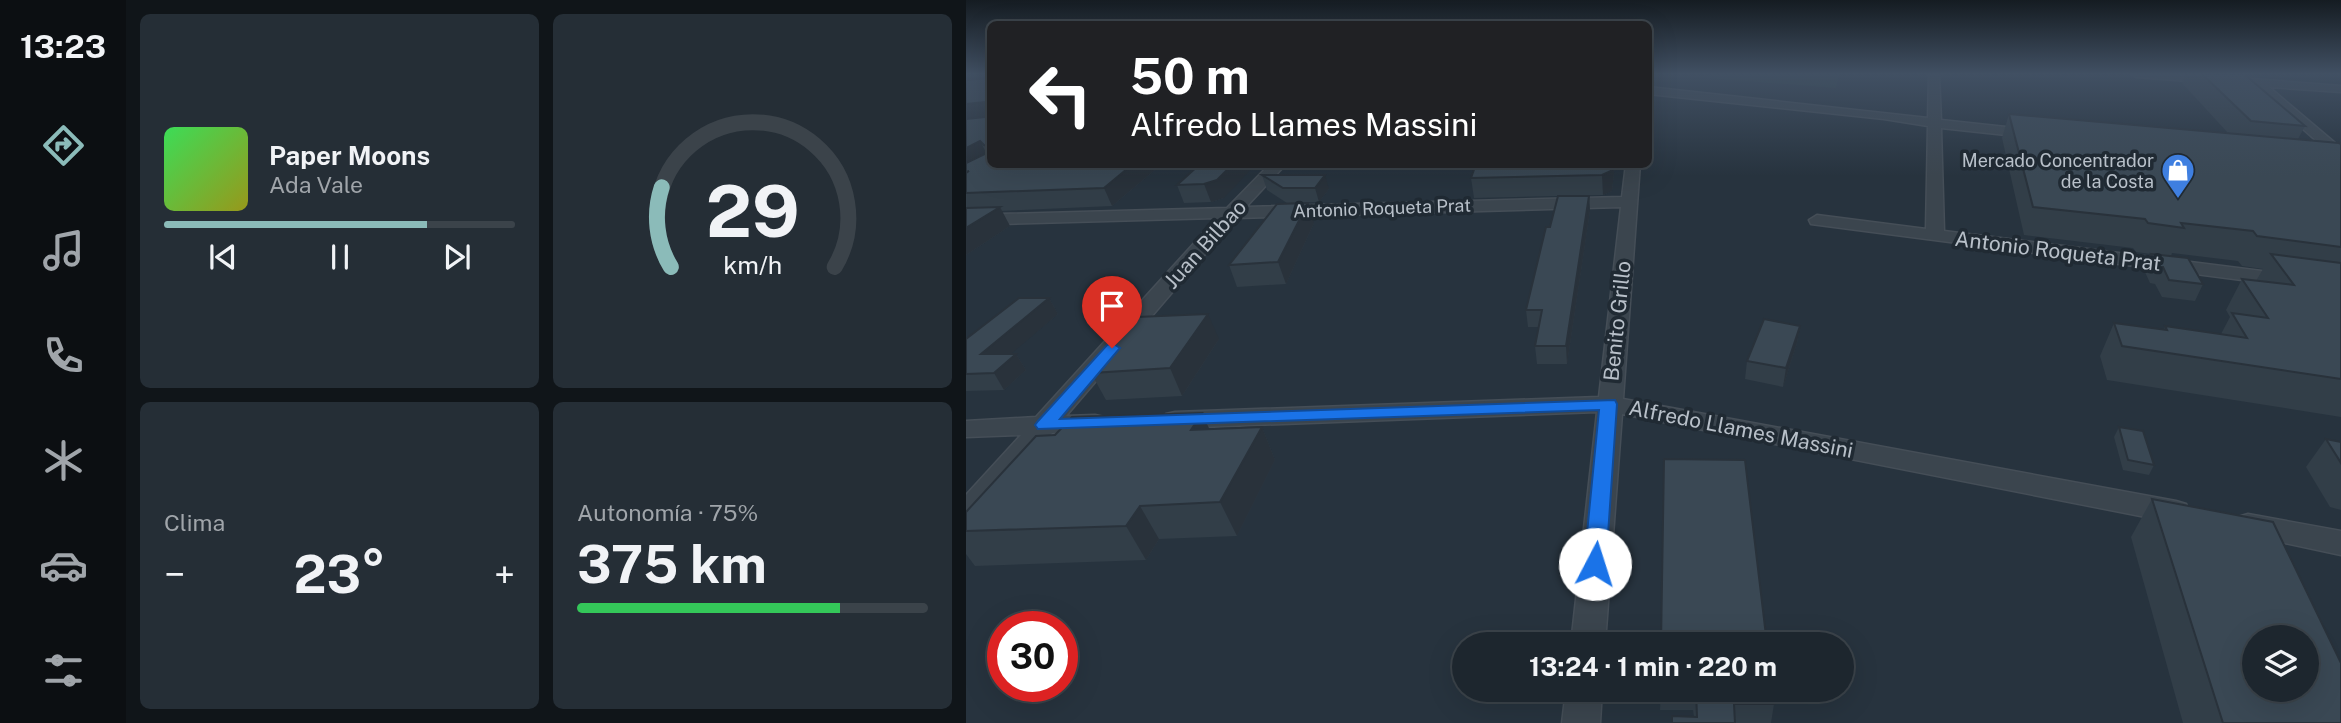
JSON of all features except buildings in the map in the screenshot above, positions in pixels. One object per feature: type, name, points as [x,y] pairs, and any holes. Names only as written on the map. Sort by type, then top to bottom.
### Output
[{"type":"street","points":[[1807,108],[2054,136]]},
{"type":"street","points":[[1933,108],[1935,235]]},
{"type":"street","points":[[2282,108],[2336,159]]},
{"type":"street","name":"Juan Bilbao","points":[[966,514],[1231,212],[1275,168]]},
{"type":"street","name":"Benito Grillo","points":[[1589,632],[1633,168]]},
{"type":"street","name":"Antonio Roqueta Prat","points":[[966,220],[1630,202]]},
{"type":"street","name":"Antonio Roqueta Prat","points":[[1817,220],[2341,288]]},
{"type":"street","name":"Alfredo Llames Massini","points":[[1155,421],[1609,404],[2341,543]]},
{"type":"street","points":[[966,429],[1114,423]]},
{"type":"street","points":[[1581,723],[1583,702]]},
{"type":"place","name":"Mercado Concentrador de la Costa","points":[[2178,200]]},
{"type":"route","points":[[1112,348],[1044,425],[1609,404],[1595,564]]}]
